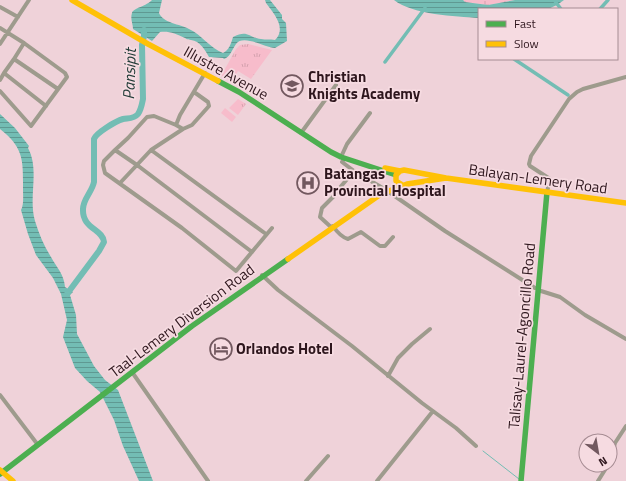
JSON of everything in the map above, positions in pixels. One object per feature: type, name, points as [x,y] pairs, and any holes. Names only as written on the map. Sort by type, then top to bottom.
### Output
[{"type":"main road","name":"Illustre Avenue","points":[[72,0],[137,38],[205,73],[245,96],[331,152],[401,178]]},
{"type":"main road","name":"Balayan-Lemery Road","points":[[401,178],[446,178]]},
{"type":"main road","name":"Balayan-Lemery Road","points":[[401,178],[446,178],[626,203]]},
{"type":"main road","name":"Taal-Lemery Diversion Road","points":[[1,472],[192,326],[262,275],[385,191],[401,178]]},
{"type":"main road","name":"Talisay-Laurel-Agoncillo Road","points":[[521,479],[547,192]]},
{"type":"main road","points":[[1,472],[13,481]]},
{"type":"street","points":[[0,44],[30,0]]},
{"type":"street","points":[[0,7],[18,17]]},
{"type":"street","points":[[0,28],[24,43],[67,77],[31,126],[0,91]]},
{"type":"street","points":[[0,80],[24,43]]},
{"type":"street","points":[[14,59],[58,90]]},
{"type":"street","points":[[4,73],[46,106]]},
{"type":"street","points":[[176,125],[180,115],[205,73]]},
{"type":"street","points":[[547,192],[550,179],[529,164],[531,156],[569,99],[583,88],[626,77]]},
{"type":"street","points":[[301,133],[336,85]]},
{"type":"street","points":[[120,183],[151,150],[183,129],[192,125],[209,106],[208,102],[194,92]]},
{"type":"street","points":[[370,113],[347,144],[342,162],[445,231],[535,288]]},
{"type":"street","points":[[183,129],[154,116],[150,116],[104,161],[103,165],[106,173],[182,228],[236,271],[272,228]]},
{"type":"street","points":[[115,150],[137,164],[252,252]]},
{"type":"street","points":[[151,150],[266,234]]},
{"type":"street","points":[[354,171],[334,196],[322,208],[320,217],[346,239],[362,232],[380,246],[386,246],[393,237]]},
{"type":"street","points":[[262,275],[278,290],[352,346],[388,376],[456,428],[476,446]]},
{"type":"street","points":[[541,291],[560,297],[585,315],[626,339]]},
{"type":"street","points":[[388,376],[398,358],[430,329]]},
{"type":"street","points":[[132,372],[208,481]]},
{"type":"street","points":[[0,395],[38,445]]},
{"type":"street","points":[[377,481],[433,411]]},
{"type":"street","points":[[618,438],[626,426]]},
{"type":"street","points":[[306,481],[328,456]]},
{"type":"green space","points":[[463,0],[515,0],[488,5],[465,2]]},
{"type":"green space","points":[[248,44],[272,50],[251,79],[238,71],[232,81],[221,76],[236,49],[240,45]]},
{"type":"green space","points":[[238,99],[246,104],[238,115],[229,108]]},
{"type":"green space","points":[[225,108],[236,117],[232,122],[221,113]]},
{"type":"shaded area","points":[[152,0],[162,0],[159,13],[164,19],[194,32],[218,51],[223,53],[231,44],[233,37],[242,34],[257,38],[275,40],[280,31],[280,26],[276,16],[265,0],[270,0],[282,15],[282,19],[286,23],[287,41],[275,48],[244,40],[239,41],[229,55],[224,59],[209,57],[202,46],[197,42],[173,33],[160,32],[152,41],[133,29],[131,17],[133,11]]},
{"type":"shaded area","points":[[394,0],[463,0],[465,2],[488,5],[515,0],[564,0],[550,8],[478,8],[478,18],[423,12],[402,5]]},
{"type":"shaded area","points":[[0,114],[15,128],[29,146],[28,148],[34,174],[33,212],[38,231],[46,249],[62,275],[65,287],[73,292],[70,295],[76,315],[77,334],[94,366],[105,380],[118,390],[153,481],[139,481],[123,446],[114,420],[100,392],[75,368],[63,337],[67,320],[61,294],[53,278],[36,255],[21,210],[23,203],[23,179],[20,155],[14,142],[0,129]]},
{"type":"waterway","points":[[554,0],[560,8]]},
{"type":"waterway","points":[[601,8],[608,0]]},
{"type":"waterway","points":[[385,62],[425,8]]},
{"type":"waterway","name":"Pansipit","points":[[67,294],[104,242],[100,234],[86,221],[83,209],[84,202],[94,182],[94,139],[98,134],[111,125],[120,120],[135,117],[140,111],[143,99],[142,45],[144,30]]},
{"type":"waterway","points":[[516,60],[568,95]]},
{"type":"waterway","points":[[483,451],[519,479]]},
{"type":"traffic: fast","points":[[218,81],[239,92],[331,152],[341,157],[396,175]]},
{"type":"traffic: fast","points":[[521,481],[547,192]]},
{"type":"traffic: fast","points":[[0,474],[192,326],[288,259]]},
{"type":"traffic: slow","points":[[72,0],[148,44],[218,81]]},
{"type":"traffic: slow","points":[[385,168],[400,171]]},
{"type":"traffic: slow","points":[[401,184],[396,181],[396,175],[400,171],[404,170],[446,178],[626,203]]},
{"type":"traffic: slow","points":[[288,259],[381,194],[407,184],[446,178]]},
{"type":"traffic: slow","points":[[0,470],[13,481]]},
{"type":"place","name":"Christian Knights Academy","points":[[292,86]]},
{"type":"place","name":"Batangas Provincial Hospital","points":[[308,183]]},
{"type":"place","name":"Orlandos Hotel","points":[[221,349]]}]
